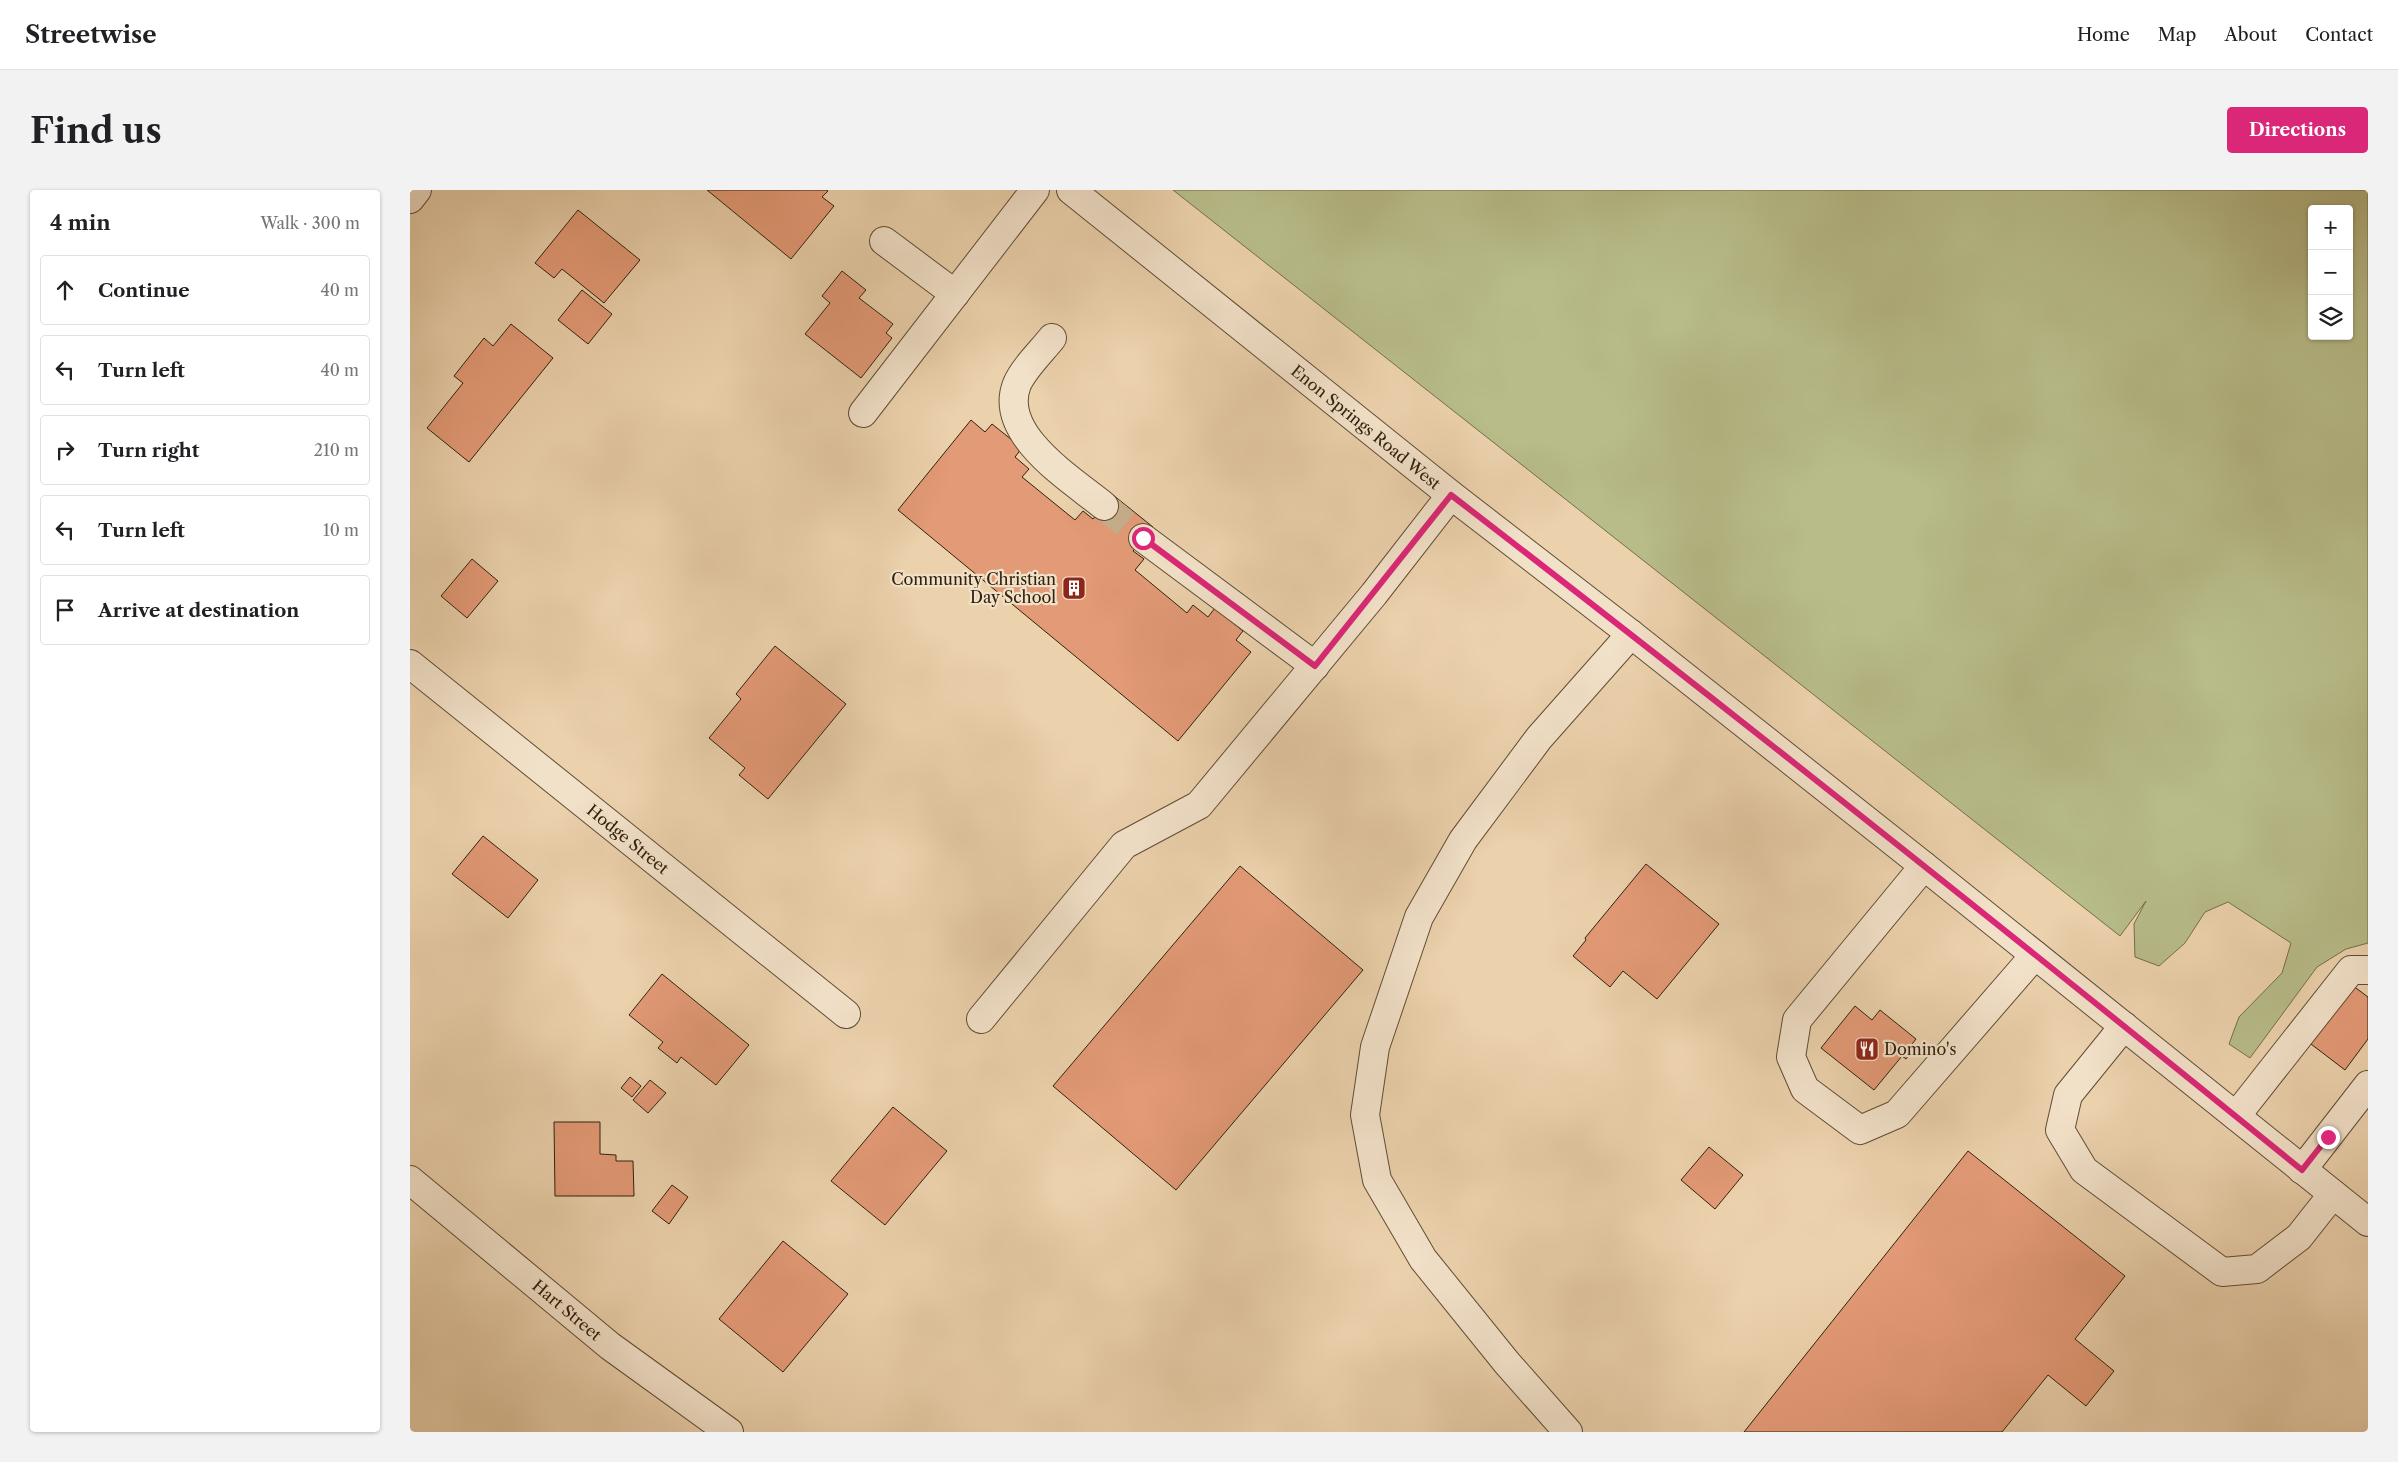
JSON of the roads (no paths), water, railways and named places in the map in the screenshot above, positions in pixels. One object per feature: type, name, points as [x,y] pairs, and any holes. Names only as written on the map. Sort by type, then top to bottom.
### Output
[{"type":"street","points":[[410,199],[417,190]]},
{"type":"street","points":[[863,413],[1035,190]]},
{"type":"street","name":"Enon Springs Road West","points":[[1079,192],[1451,495],[1631,634],[1924,866],[2368,1222]]},
{"type":"street","points":[[884,241],[955,294]]},
{"type":"street","points":[[1052,338],[1018,382],[1012,398],[1020,427],[1034,448],[1104,506]]},
{"type":"street","points":[[982,1019],[1124,845],[1199,805],[1315,666],[1451,495]]},
{"type":"street","points":[[1143,538],[1315,666]]},
{"type":"street","points":[[1568,1432],[1507,1363],[1423,1258],[1377,1180],[1365,1115],[1375,1047],[1419,918],[1463,840],[1539,738],[1631,634]]},
{"type":"street","name":"Hodge Street","points":[[410,664],[846,1014]]},
{"type":"street","points":[[1924,866],[1797,1020],[1791,1057],[1805,1089],[1860,1130],[1898,1114],[2035,955]]},
{"type":"street","points":[[2236,1116],[2351,970],[2368,970]]},
{"type":"street","points":[[2124,1026],[2068,1095],[2060,1130],[2084,1170],[2222,1272],[2256,1269],[2298,1237],[2333,1194]]},
{"type":"street","points":[[2302,1170],[2368,1085]]},
{"type":"street","name":"Hart Street","points":[[410,1180],[610,1346],[730,1432]]},
{"type":"tunnel","points":[[1104,506],[1143,538]]},
{"type":"place","name":"Community Christian Day School","points":[[1074,588]]},
{"type":"place","name":"Domino's","points":[[1867,1049]]}]
